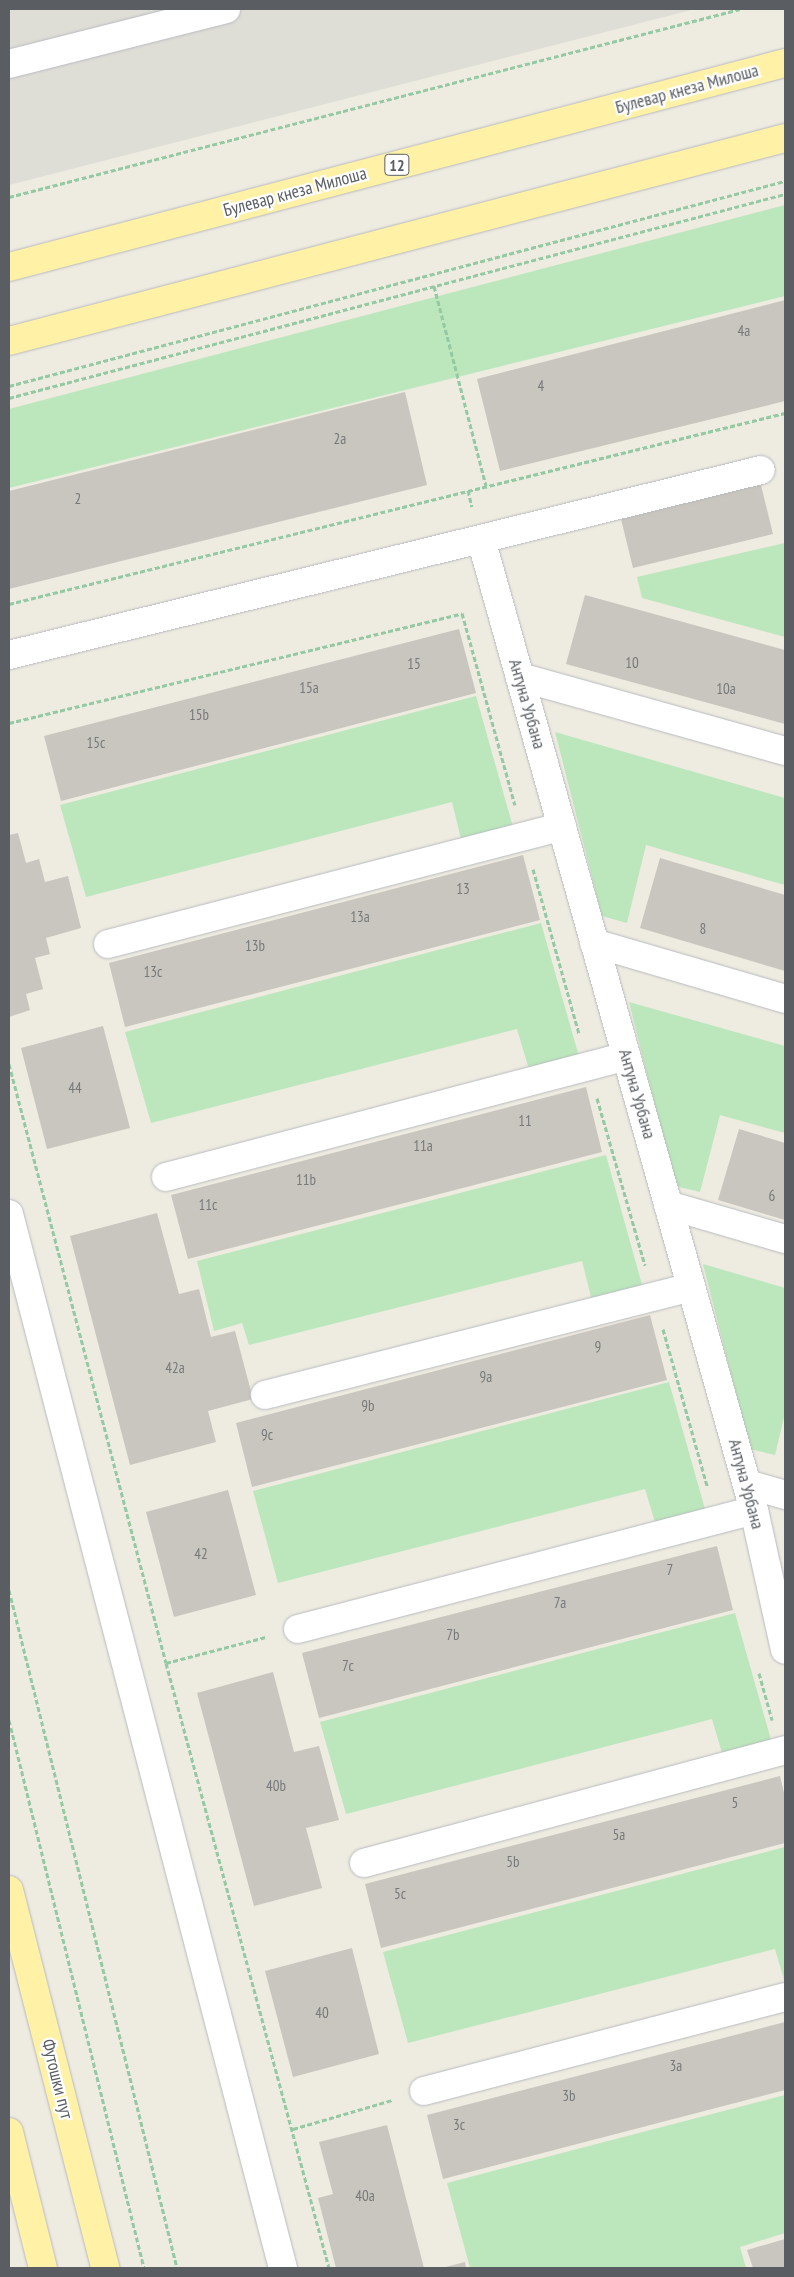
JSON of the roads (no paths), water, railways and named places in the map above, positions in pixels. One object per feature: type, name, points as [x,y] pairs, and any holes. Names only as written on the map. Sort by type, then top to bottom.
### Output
[{"type":"main road","name":"Булевар кнеза Милоша","points":[[9,267],[785,63]]},
{"type":"main road","points":[[9,341],[785,138]]},
{"type":"main road","name":"Футошки пут","points":[[9,1890],[105,2268]]},
{"type":"main road","points":[[9,2132],[44,2268]]},
{"type":"street","points":[[9,64],[226,9]]},
{"type":"street","points":[[9,655],[761,470]]},
{"type":"street","name":"Антуна Урбана","points":[[481,539],[747,1484],[785,1650]]},
{"type":"street","points":[[520,677],[785,750]]},
{"type":"street","points":[[108,944],[562,827]]},
{"type":"street","points":[[594,943],[785,999]]},
{"type":"street","points":[[166,1177],[626,1056]]},
{"type":"street","points":[[668,1205],[785,1240]]},
{"type":"street","points":[[9,1214],[283,2268]]},
{"type":"street","points":[[265,1395],[691,1287]]},
{"type":"street","points":[[747,1484],[785,1495]]},
{"type":"street","points":[[298,1629],[754,1510]]},
{"type":"street","points":[[364,1863],[783,1750]]},
{"type":"street","points":[[424,2091],[785,1997]]}]
